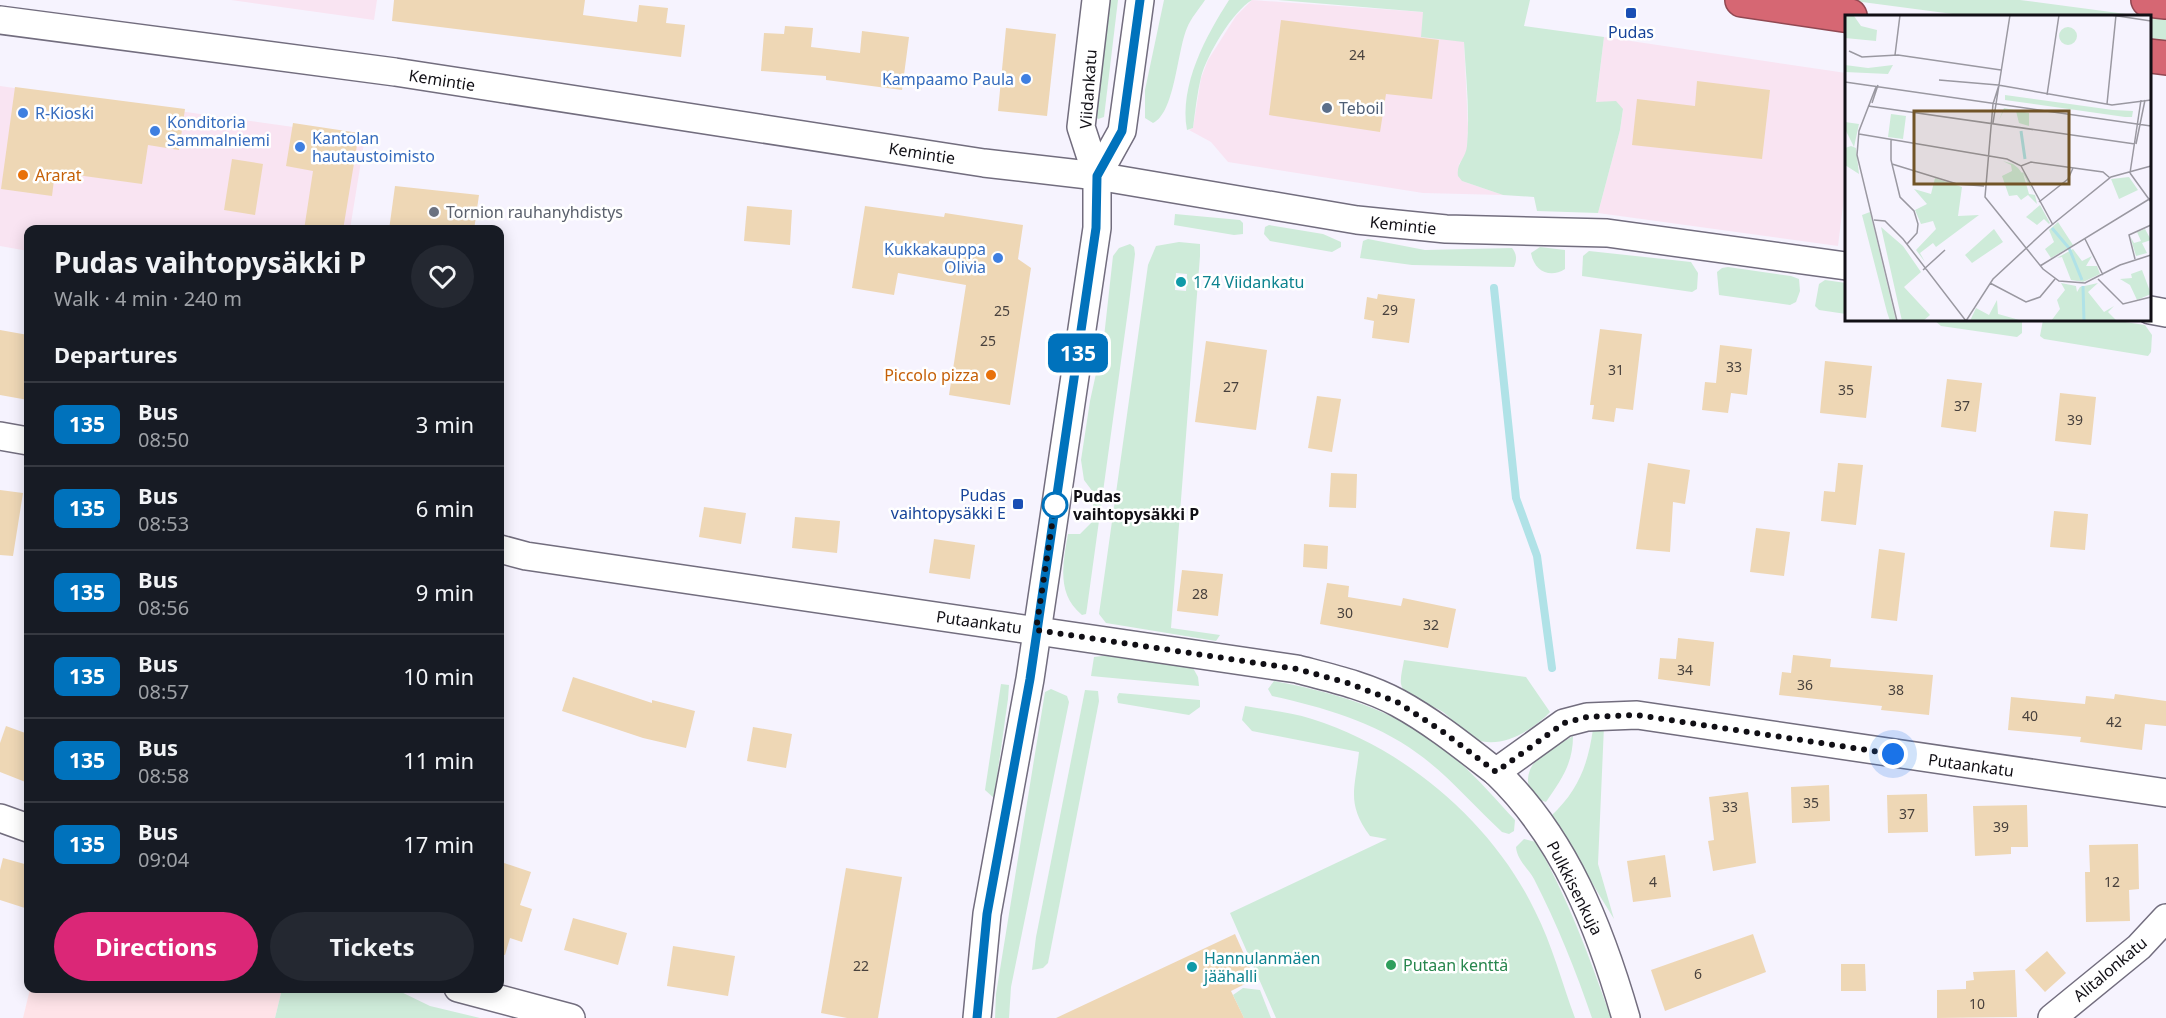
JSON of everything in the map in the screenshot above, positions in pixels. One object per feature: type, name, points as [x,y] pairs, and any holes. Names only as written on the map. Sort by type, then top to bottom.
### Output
[{"type":"highway","points":[[1742,0],[1845,15]]},
{"type":"highway","points":[[2148,0],[2166,3]]},
{"type":"highway","points":[[2151,56],[2166,58]]},
{"type":"street","name":"Viidankatu","points":[[977,1018],[987,914],[1030,679],[1096,228],[1097,176],[1081,128],[1096,0]]},
{"type":"street","name":"Viidankatu","points":[[1097,176],[1122,131],[1140,0]]},
{"type":"street","name":"Kemintie","points":[[0,20],[395,72],[984,163],[1097,176],[1164,190],[1407,226],[1607,233],[1845,266]]},
{"type":"street","points":[[2151,310],[2166,313]]},
{"type":"street","points":[[0,436],[24,440]]},
{"type":"street","name":"Putaankatu","points":[[504,550],[538,557],[1297,669],[1348,683],[1397,702],[1442,731],[1496,772],[1564,723],[1587,717],[1637,715],[2166,793]]},
{"type":"street","name":"Pulkkisenkuja","points":[[1496,772],[1519,794],[1539,819],[1565,862],[1607,952],[1626,1018]]},
{"type":"street","points":[[0,818],[24,827]]},
{"type":"street","name":"Alitalonkatu","points":[[2052,1018],[2139,947],[2166,918]]},
{"type":"street","points":[[477,993],[571,1018]]},
{"type":"shaded area","points":[[231,0],[377,0],[374,20]]},
{"type":"shaded area","points":[[1252,0],[1423,12],[1463,18],[1468,128],[1467,153],[1459,164],[1462,181],[1503,195],[1423,193],[1228,162],[1211,142],[1189,130],[1193,128],[1201,78],[1208,60],[1236,16]]},
{"type":"shaded area","points":[[1604,37],[1845,73],[1845,189],[1838,246],[1598,213],[1620,130],[1623,110],[1596,103]]},
{"type":"shaded area","points":[[0,86],[365,137],[351,225],[24,225],[24,250],[0,246]]},
{"type":"shaded area","points":[[29,993],[281,993],[275,1018],[23,1018]]},
{"type":"green space","points":[[1109,0],[1118,0],[1104,117],[1098,119],[1095,116]]},
{"type":"green space","points":[[1164,0],[1205,0],[1187,28],[1166,107],[1153,123],[1145,118],[1145,90]]},
{"type":"green space","points":[[1229,0],[1252,0],[1236,14],[1209,57],[1201,77],[1193,128],[1187,130],[1187,96],[1196,62],[1203,45]]},
{"type":"green space","points":[[1278,0],[1530,0],[1524,26],[1604,37],[1596,102],[1616,101],[1623,109],[1620,130],[1598,213],[1537,211],[1534,197],[1503,195],[1462,181],[1458,176],[1458,171],[1466,150],[1468,133],[1464,42],[1421,37],[1423,12]]},
{"type":"green space","points":[[1847,0],[2020,0],[2133,15],[1960,15]]},
{"type":"green space","points":[[2151,18],[2166,20],[2166,42],[2151,40]]},
{"type":"green space","points":[[1175,214],[1240,220],[1243,223],[1243,234],[1234,235],[1174,225]]},
{"type":"green space","points":[[1269,225],[1323,234],[1341,242],[1341,247],[1332,252],[1270,241],[1264,234],[1265,227]]},
{"type":"green space","points":[[1368,239],[1425,250],[1512,248],[1516,255],[1516,262],[1514,267],[1412,265],[1360,258],[1363,241]]},
{"type":"green space","points":[[1179,242],[1200,244],[1171,628],[1220,635],[1216,641],[1106,623],[1099,614],[1148,265],[1156,246]],"holes":[[[1176,273],[1187,274],[1186,291],[1175,290]]]},
{"type":"green space","points":[[1130,244],[1134,247],[1135,254],[1129,303],[1087,608],[1086,614],[1082,615],[1068,598],[1063,578],[1064,556],[1068,534],[1080,534],[1093,521],[1093,492],[1084,480],[1081,460],[1090,401],[1104,337],[1113,256],[1119,248]]},
{"type":"green space","points":[[1540,247],[1565,250],[1565,269],[1548,273],[1539,269],[1531,253]]},
{"type":"green space","points":[[1589,251],[1691,262],[1698,273],[1697,289],[1692,292],[1582,276],[1583,256]]},
{"type":"green space","points":[[1728,267],[1799,279],[1800,291],[1796,302],[1790,305],[1719,295],[1717,272]]},
{"type":"green space","points":[[1825,280],[1845,283],[1845,314],[1819,310],[1815,306],[1819,284]]},
{"type":"green space","points":[[1935,321],[2022,321],[2022,333],[2017,337],[1941,326]]},
{"type":"green space","points":[[2043,321],[2119,321],[2145,325],[2152,335],[2151,352],[2148,356],[2044,339],[2040,336]]},
{"type":"green space","points":[[1110,655],[1193,668],[1198,677],[1199,686],[1091,676],[1094,657]]},
{"type":"green space","points":[[1404,660],[1526,677],[1550,712],[1526,731],[1506,740],[1485,742],[1475,739],[1466,734],[1443,712],[1407,694],[1401,684]]},
{"type":"green space","points":[[1274,681],[1354,701],[1393,717],[1429,738],[1474,776],[1515,820],[1514,831],[1509,834],[1502,832],[1439,771],[1401,742],[1348,717],[1272,696],[1268,689]]},
{"type":"green space","points":[[1001,684],[1009,685],[994,798],[985,790]]},
{"type":"green space","points":[[1051,689],[1067,696],[1069,702],[1011,987],[1009,1018],[995,1018],[996,994],[1045,692]]},
{"type":"green space","points":[[1085,690],[1098,691],[1099,701],[1048,963],[1043,968],[1032,970],[1036,937]]},
{"type":"green space","points":[[1119,693],[1200,700],[1200,707],[1189,715],[1118,703]]},
{"type":"green space","name":"Putaan kenttä","points":[[1245,706],[1312,719],[1347,732],[1412,769],[1471,819],[1496,848],[1535,911],[1552,950],[1575,1018],[1276,1018],[1230,913],[1387,839],[1370,836],[1362,824],[1355,805],[1354,786],[1359,752],[1252,731],[1242,720]]},
{"type":"green space","points":[[1604,726],[1598,864],[1614,919],[1551,816],[1568,797],[1580,777],[1585,766],[1593,729]]},
{"type":"green space","points":[[1573,736],[1571,755],[1561,779],[1546,802],[1539,799],[1531,792],[1528,782],[1532,766],[1543,754]]},
{"type":"green space","points":[[1524,839],[1536,842],[1558,884],[1611,1018],[1592,1018],[1551,913],[1534,879],[1518,856],[1516,847]]},
{"type":"green space","points":[[1243,988],[1260,990],[1271,1018],[1244,1018],[1233,995]]},
{"type":"green space","points":[[281,993],[403,993],[430,1006],[480,1018],[275,1018]]},
{"type":"building","points":[[394,0],[585,0],[583,15],[637,22],[639,5],[668,8],[666,23],[685,25],[681,57],[392,21]]},
{"type":"building","points":[[1281,20],[1439,40],[1432,99],[1386,94],[1380,132],[1269,115]]},
{"type":"building","points":[[785,26],[813,28],[811,47],[860,53],[862,31],[909,37],[902,90],[826,80],[826,76],[761,71],[764,33],[784,34]]},
{"type":"building","name":"Kampaamo Paula","points":[[1006,28],[1056,34],[1047,116],[998,111]]},
{"type":"building","points":[[1697,81],[1770,90],[1762,159],[1632,145],[1637,99],[1695,106]]},
{"type":"building","points":[[15,87],[185,109],[179,150],[148,145],[142,184],[55,172],[52,196],[1,189]]},
{"type":"building","points":[[293,123],[359,133],[344,225],[305,225],[313,171],[286,166]]},
{"type":"building","points":[[232,159],[263,164],[255,215],[224,210]]},
{"type":"building","name":"Tornion rauhanyhdistys","points":[[395,186],[479,195],[475,225],[390,225]]},
{"type":"building","points":[[747,206],[792,210],[790,245],[744,241]]},
{"type":"building","points":[[865,206],[944,217],[945,213],[1023,225],[1018,259],[1031,268],[1010,405],[949,395],[966,285],[898,273],[894,295],[852,288]]},
{"type":"building","points":[[1378,294],[1415,299],[1409,343],[1372,338],[1374,321],[1364,319],[1367,297],[1377,299]]},
{"type":"building","points":[[1600,329],[1642,334],[1633,410],[1616,408],[1614,422],[1592,419],[1594,405],[1590,405]]},
{"type":"building","points":[[0,330],[24,334],[24,399],[0,395]]},
{"type":"building","points":[[1206,341],[1267,350],[1256,430],[1195,422]]},
{"type":"building","points":[[1720,345],[1752,349],[1747,395],[1731,393],[1728,413],[1702,410],[1705,382],[1716,383]]},
{"type":"building","points":[[1825,361],[1872,366],[1866,418],[1820,413]]},
{"type":"building","points":[[1947,379],[1982,383],[1976,432],[1941,427]]},
{"type":"building","points":[[2060,393],[2096,397],[2091,445],[2055,441]]},
{"type":"building","points":[[1317,396],[1341,399],[1332,452],[1308,448]]},
{"type":"building","points":[[1648,463],[1690,470],[1685,504],[1673,502],[1670,552],[1636,549]]},
{"type":"building","points":[[1838,463],[1863,465],[1856,525],[1821,521],[1824,491],[1835,492]]},
{"type":"building","points":[[1331,473],[1357,474],[1356,508],[1329,507]]},
{"type":"building","points":[[0,490],[23,493],[13,556],[0,555]]},
{"type":"building","points":[[704,507],[746,513],[741,544],[699,537]]},
{"type":"building","points":[[2054,511],[2088,514],[2085,550],[2050,547]]},
{"type":"building","points":[[795,517],[840,521],[837,553],[792,548]]},
{"type":"building","points":[[1756,528],[1790,532],[1784,576],[1750,572]]},
{"type":"building","points":[[934,539],[975,545],[970,579],[929,573]]},
{"type":"building","points":[[1304,544],[1328,546],[1327,569],[1303,567]]},
{"type":"building","points":[[1879,549],[1905,553],[1897,621],[1871,618]]},
{"type":"building","points":[[1182,570],[1223,574],[1218,616],[1177,611]]},
{"type":"building","points":[[1327,583],[1349,586],[1348,597],[1401,606],[1403,598],[1456,609],[1448,648],[1320,624]]},
{"type":"building","points":[[1678,638],[1714,642],[1710,686],[1658,679],[1660,658],[1676,659]]},
{"type":"building","points":[[1793,655],[1831,659],[1830,667],[1933,675],[1929,715],[1881,710],[1882,706],[1779,695],[1782,672],[1791,673]]},
{"type":"building","points":[[573,677],[652,703],[652,700],[695,711],[686,748],[643,738],[562,711]]},
{"type":"building","points":[[2115,694],[2166,701],[2166,726],[2145,724],[2142,750],[2080,742],[2081,737],[2008,730],[2011,697],[2085,704],[2086,696],[2114,699]]},
{"type":"building","points":[[6,726],[24,733],[24,781],[0,772],[0,743]]},
{"type":"building","points":[[753,727],[792,734],[786,768],[747,761]]},
{"type":"building","points":[[1829,785],[1830,821],[1792,823],[1791,787]]},
{"type":"building","points":[[1748,792],[1756,863],[1713,871],[1708,841],[1714,840],[1709,797]]},
{"type":"building","points":[[1927,794],[1928,832],[1888,833],[1887,795]]},
{"type":"building","points":[[2027,805],[2028,847],[2011,847],[2011,854],[1975,856],[1973,806]]},
{"type":"building","points":[[2138,844],[2139,889],[2129,890],[2130,921],[2086,922],[2085,872],[2090,872],[2089,845]]},
{"type":"building","points":[[1665,855],[1671,897],[1633,902],[1627,861]]},
{"type":"building","points":[[3,858],[24,864],[24,908],[0,900],[0,870]]},
{"type":"building","points":[[504,863],[531,872],[520,905],[532,909],[522,942],[510,938],[505,955]]},
{"type":"building","points":[[846,868],[902,877],[878,1018],[847,1018],[821,1013]]},
{"type":"building","points":[[573,918],[627,933],[618,965],[564,950]]},
{"type":"building","name":"Hannulanmäen jäähalli","points":[[1235,934],[1255,979],[1231,991],[1244,1018],[1056,1018]]},
{"type":"building","points":[[1753,934],[1766,972],[1665,1011],[1651,970]]},
{"type":"building","points":[[673,946],[735,956],[728,996],[667,986]]},
{"type":"building","points":[[2047,951],[2066,973],[2045,992],[2025,970]]},
{"type":"building","points":[[1841,964],[1865,964],[1866,991],[1841,991]]},
{"type":"building","points":[[2015,970],[2017,1017],[1937,1018],[1937,990],[1966,989],[1966,981],[1974,980],[1973,972]]},
{"type":"waterway","points":[[1494,288],[1516,498],[1537,556],[1552,668]]},
{"type":"bus line","name":"135","points":[[977,1018],[977,996],[987,914],[1030,679],[1096,228],[1097,176],[1122,131],[1140,0]]},
{"type":"place","name":"Pudas","points":[[1631,13]]},
{"type":"place","name":"Kampaamo Paula","points":[[1026,79]]},
{"type":"place","name":"Teboil","points":[[1327,108]]},
{"type":"place","name":"R-Kioski","points":[[23,113]]},
{"type":"place","name":"Konditoria Sammalniemi","points":[[155,131]]},
{"type":"place","name":"Kantolan hautaustoimisto","points":[[300,147]]},
{"type":"place","name":"Ararat","points":[[23,175]]},
{"type":"place","name":"Tornion rauhanyhdistys","points":[[434,212]]},
{"type":"place","name":"Kukkakauppa Olivia","points":[[998,258]]},
{"type":"place","name":"174 Viidankatu","points":[[1181,282]]},
{"type":"place","name":"Piccolo pizza","points":[[991,375]]},
{"type":"place","name":"Pudas vaihtopysäkki E","points":[[1018,504]]},
{"type":"place","name":"Pudas vaihtopysäkki P","points":[[1055,505]]},
{"type":"place","name":"Putaan kenttä","points":[[1391,965]]},
{"type":"place","name":"Hannulanmäen jäähalli","points":[[1192,967]]},
{"type":"route","points":[[1055,505],[1036,630],[1297,669],[1348,683],[1397,702],[1442,731],[1496,772],[1564,723],[1587,717],[1637,715],[1893,754]]}]
